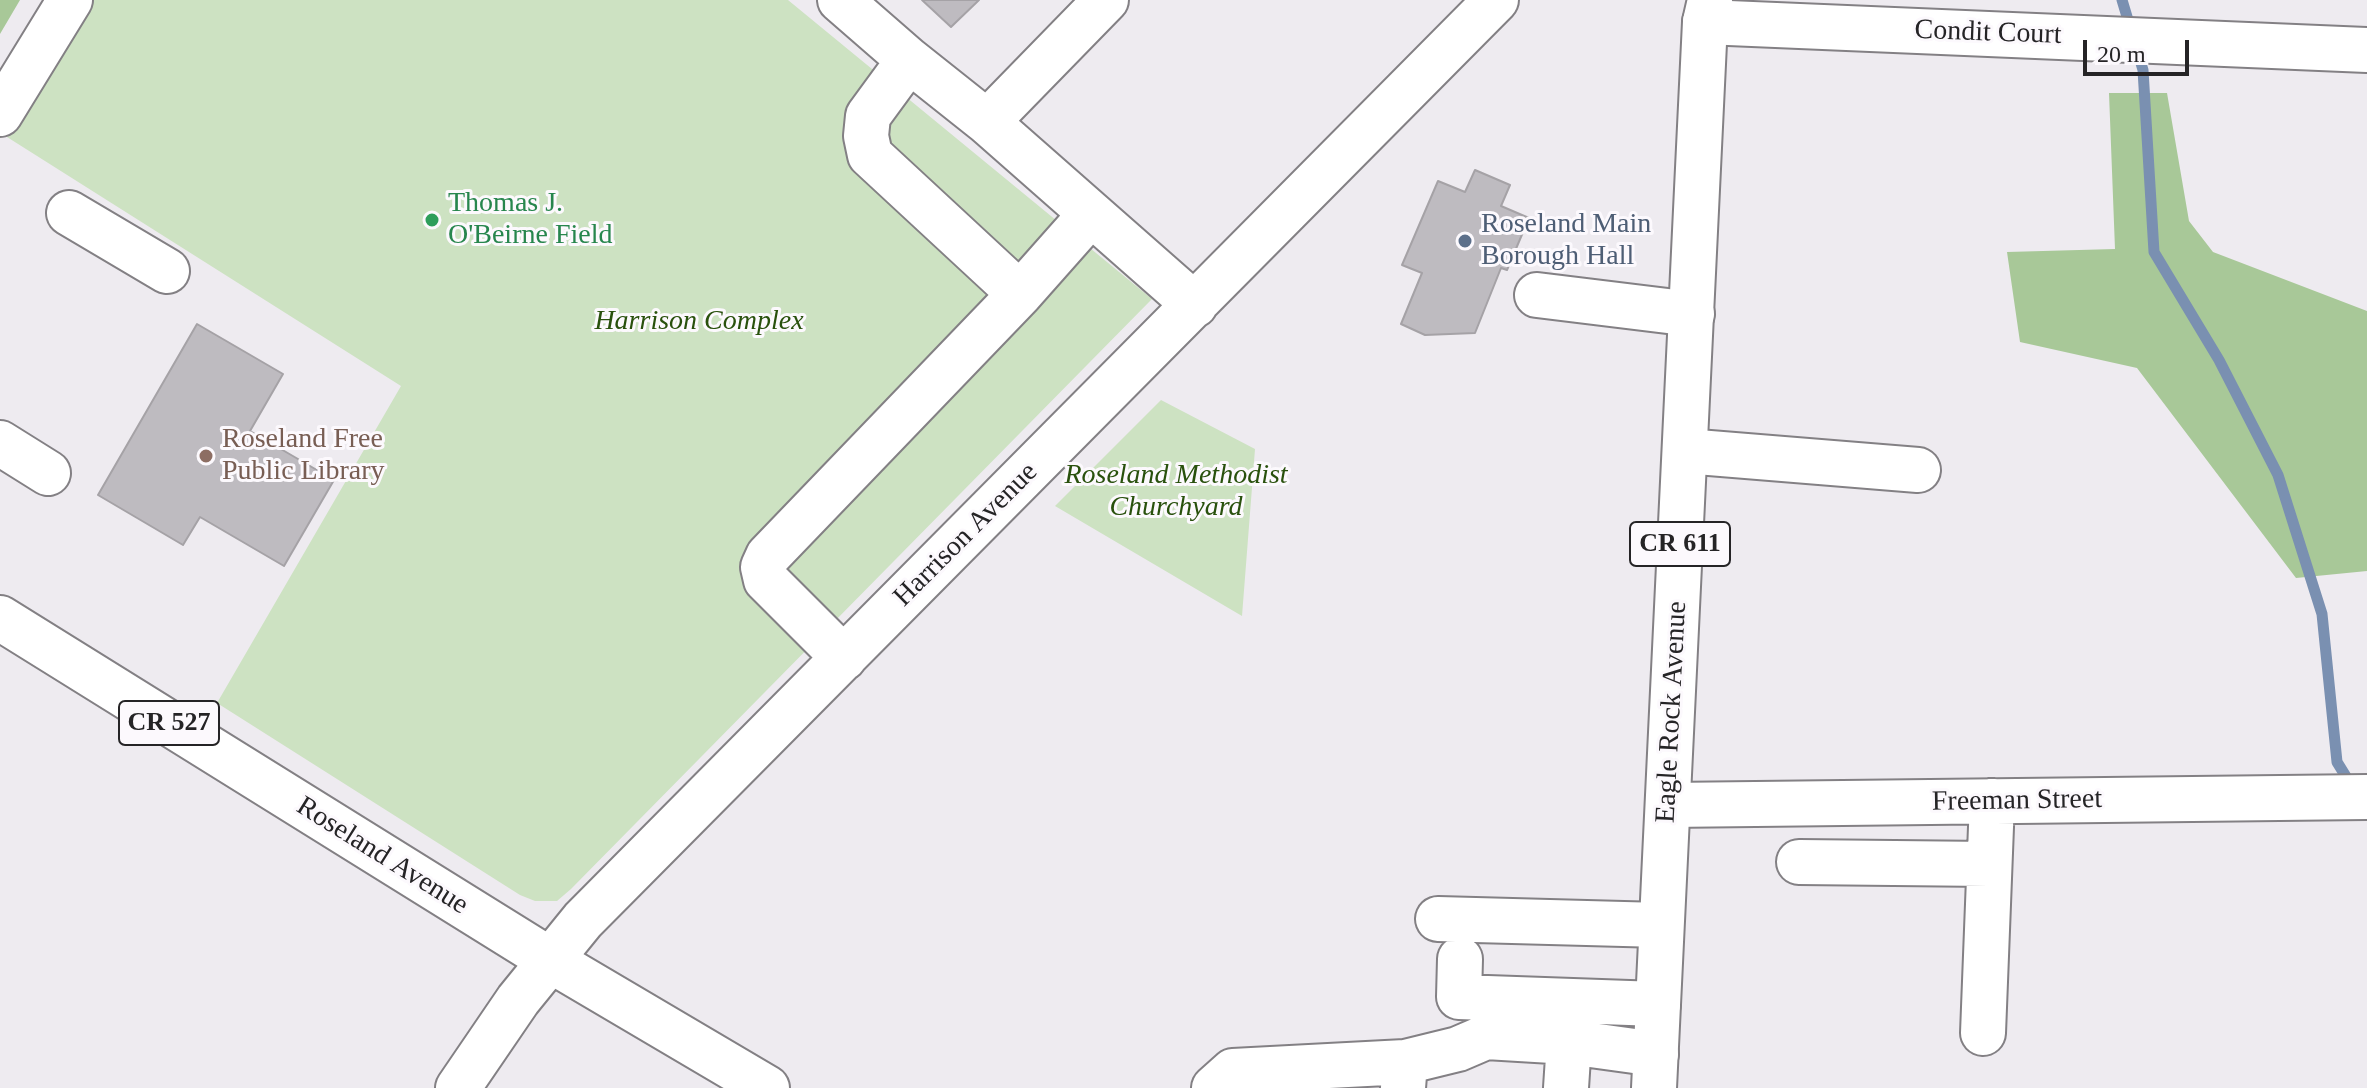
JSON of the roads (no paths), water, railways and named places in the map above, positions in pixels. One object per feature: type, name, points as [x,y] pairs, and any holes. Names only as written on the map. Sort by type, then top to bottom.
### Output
[{"type":"street","points":[[0,114],[70,0]]},
{"type":"street","points":[[840,0],[987,122],[1195,305]]},
{"type":"street","points":[[987,122],[1106,0]]},
{"type":"street","name":"Harrison Avenue","points":[[458,1088],[518,1000],[583,920],[1496,0]]},
{"type":"street","name":"Condit Court","points":[[1708,11],[2110,38],[2367,50]]},
{"type":"street","name":"Eagle Rock Avenue","points":[[1655,1071],[1708,11]]},
{"type":"street","points":[[909,60],[868,116],[866,136],[870,155],[1020,294]]},
{"type":"street","points":[[69,213],[167,271]]},
{"type":"street","points":[[844,658],[766,580],[763,567],[768,556],[1020,294],[1090,215]]},
{"type":"street","points":[[1537,295],[1692,314]]},
{"type":"street","points":[[0,443],[48,473]]},
{"type":"street","points":[[1685,451],[1918,470]]},
{"type":"street","name":"Roseland Avenue","points":[[4,630],[767,1088]]},
{"type":"street","name":"Freeman Street","points":[[1668,805],[2351,797]]},
{"type":"street","points":[[1983,1033],[1992,801]]},
{"type":"street","points":[[1799,862],[1989,864]]},
{"type":"street","points":[[1438,919],[1661,925]]},
{"type":"street","points":[[1460,959],[1459,997],[1658,1004]]},
{"type":"street","points":[[1214,1088],[1233,1071],[1404,1075],[1486,1037],[1569,1042],[1655,1071]]},
{"type":"street","points":[[1566,1088],[1569,1042]]},
{"type":"waterway","points":[[2122,0],[2131,30]]},
{"type":"waterway","points":[[2137,50],[2143,70],[2154,252],[2219,360],[2278,475],[2322,614],[2337,762],[2353,788]]},
{"type":"place","name":"Thomas J. O'Beirne Field","points":[[432,220]]},
{"type":"place","name":"Roseland Main Borough Hall","points":[[1465,241]]},
{"type":"place","name":"Roseland Free Public Library","points":[[206,456]]},
{"type":"park label","name":"Harrison Complex","points":[[699,322]]},
{"type":"park label","name":"Roseland Methodist Churchyard","points":[[1176,492]]}]
